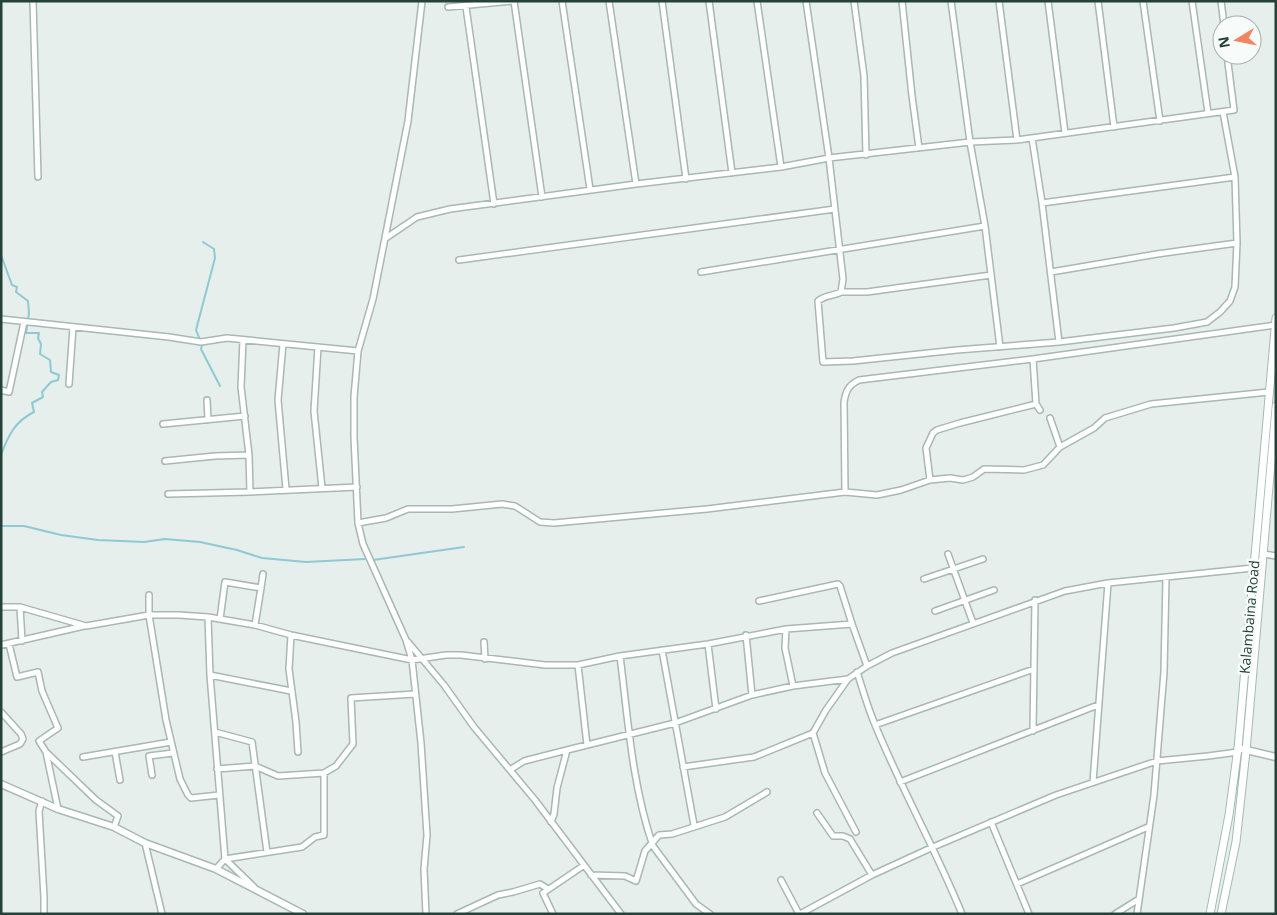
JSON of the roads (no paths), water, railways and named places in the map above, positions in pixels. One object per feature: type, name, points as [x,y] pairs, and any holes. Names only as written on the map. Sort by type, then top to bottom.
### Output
[{"type":"main road","name":"Kalambaina Road","points":[[1210,914],[1229,815],[1238,750],[1276,318]]},
{"type":"main road","name":"Kalambaina Road","points":[[1221,914],[1236,842],[1246,751],[1276,406]]},
{"type":"street","points":[[33,1],[38,177]]},
{"type":"street","points":[[422,1],[411,97],[386,238],[373,299],[358,351],[354,413],[358,523],[363,544],[406,640],[412,660],[421,744],[427,835],[424,869],[426,914]]},
{"type":"street","points":[[448,7],[466,7],[513,1],[542,197]]},
{"type":"street","points":[[562,1],[590,190]]},
{"type":"street","points":[[609,1],[636,184]]},
{"type":"street","points":[[662,1],[686,179]]},
{"type":"street","points":[[710,1],[732,173]]},
{"type":"street","points":[[757,1],[781,167]]},
{"type":"street","points":[[806,1],[829,158],[843,279],[841,292]]},
{"type":"street","points":[[854,1],[864,76],[866,155]]},
{"type":"street","points":[[902,1],[912,96],[920,148]]},
{"type":"street","points":[[951,1],[970,142],[985,226],[1000,347]]},
{"type":"street","points":[[999,1],[1016,140]]},
{"type":"street","points":[[1048,1],[1065,133]]},
{"type":"street","points":[[1098,1],[1114,127]]},
{"type":"street","points":[[1143,1],[1160,121]]},
{"type":"street","points":[[1192,1],[1208,113]]},
{"type":"street","points":[[1221,1],[1223,15]]},
{"type":"street","points":[[466,7],[494,204]]},
{"type":"street","points":[[386,238],[418,218],[450,209],[781,167],[829,158],[970,142],[1016,140],[1234,110],[1228,65]]},
{"type":"street","points":[[991,275],[867,292],[841,292],[822,298],[818,301],[823,362],[853,361],[1059,342],[1174,328],[1207,322],[1230,301],[1235,287],[1237,243],[1235,177],[1223,112]]},
{"type":"street","points":[[1032,138],[1059,342]]},
{"type":"street","points":[[1042,203],[1235,177]]},
{"type":"street","points":[[459,260],[835,209]]},
{"type":"street","points":[[702,272],[985,226]]},
{"type":"street","points":[[1051,272],[1237,243]]},
{"type":"street","points":[[1,318],[201,342],[227,338],[358,351]]},
{"type":"street","points":[[1,390],[9,392],[24,322]]},
{"type":"street","points":[[845,492],[845,394],[850,385],[859,380],[1032,359],[1275,325]]},
{"type":"street","points":[[69,384],[73,328]]},
{"type":"street","points":[[243,340],[241,387],[249,455],[250,492]]},
{"type":"street","points":[[283,344],[278,400],[286,489]]},
{"type":"street","points":[[318,347],[314,411],[322,488]]},
{"type":"street","points":[[1032,359],[1036,404],[1040,410]]},
{"type":"street","points":[[358,523],[386,518],[408,509],[452,509],[502,504],[521,509],[528,516],[540,522],[554,524],[707,509],[845,492],[877,495],[901,490],[930,480],[950,478],[963,480],[973,477],[984,469],[1029,469],[1043,465],[1060,447],[1094,428],[1105,418],[1151,404],[1269,392]]},
{"type":"street","points":[[207,400],[208,420]]},
{"type":"street","points":[[930,480],[926,448],[933,433],[937,430],[1036,404]]},
{"type":"street","points":[[162,424],[244,416]]},
{"type":"street","points":[[1050,418],[1060,447]]},
{"type":"street","points":[[165,461],[249,455]]},
{"type":"street","points":[[168,494],[357,487]]},
{"type":"street","points":[[948,554],[973,623]]},
{"type":"street","points":[[1264,554],[1276,556]]},
{"type":"street","points":[[924,579],[983,559]]},
{"type":"street","points":[[682,768],[754,757],[813,733],[826,710],[848,679],[867,666],[892,653],[1035,600],[1065,590],[1108,583],[1253,568]]},
{"type":"street","points":[[255,625],[263,574]]},
{"type":"street","points":[[1137,914],[1157,761],[1164,672],[1166,578]]},
{"type":"street","points":[[220,619],[225,582],[261,588]]},
{"type":"street","points":[[1093,782],[1108,583]]},
{"type":"street","points":[[760,600],[838,584],[867,666]]},
{"type":"street","points":[[935,611],[994,590]]},
{"type":"street","points":[[149,595],[149,615],[173,753],[180,779],[189,797],[219,795]]},
{"type":"street","points":[[1033,730],[1035,600]]},
{"type":"street","points":[[1,607],[20,607],[86,626]]},
{"type":"street","points":[[20,607],[22,641]]},
{"type":"street","points":[[1,645],[86,626],[149,615],[208,616],[255,625],[291,636],[412,660],[454,655],[545,665],[578,665],[620,656],[708,644],[746,635],[786,629],[852,624]]},
{"type":"street","points":[[208,616],[210,675],[225,859],[256,889]]},
{"type":"street","points":[[786,629],[785,648],[793,686]]},
{"type":"street","points":[[746,635],[752,695]]},
{"type":"street","points":[[291,636],[288,668],[296,722],[298,752]]},
{"type":"street","points":[[406,640],[424,659],[474,727],[551,822],[621,914]]},
{"type":"street","points":[[484,642],[485,659]]},
{"type":"street","points":[[9,644],[17,676],[38,672],[42,691],[58,728],[39,741],[46,752],[96,800],[118,816],[114,827]]},
{"type":"street","points":[[708,644],[716,709]]},
{"type":"street","points":[[662,650],[682,768],[694,825]]},
{"type":"street","points":[[620,656],[636,777],[652,843],[696,904],[710,914]]},
{"type":"street","points":[[578,665],[587,745]]},
{"type":"street","points":[[875,725],[1034,669]]},
{"type":"street","points":[[857,672],[875,725],[900,782],[933,847],[961,914]]},
{"type":"street","points":[[210,675],[291,691]]},
{"type":"street","points":[[510,770],[524,761],[675,723],[752,695],[793,686],[848,679]]},
{"type":"street","points":[[217,769],[255,766],[278,776],[324,773],[336,766],[353,744],[351,698],[415,694]]},
{"type":"street","points":[[900,782],[1098,705]]},
{"type":"street","points":[[1,712],[21,734],[23,739],[20,744],[1,752]]},
{"type":"street","points":[[215,732],[252,742],[267,852]]},
{"type":"street","points":[[813,733],[825,772],[856,832]]},
{"type":"street","points":[[83,757],[171,742]]},
{"type":"street","points":[[551,822],[554,814],[557,788],[567,750]]},
{"type":"street","points":[[781,880],[800,914],[872,875],[933,847],[1093,782],[1157,761],[1208,756],[1238,750],[1276,757]]},
{"type":"street","points":[[46,752],[58,809]]},
{"type":"street","points":[[115,752],[120,780]]},
{"type":"street","points":[[152,775],[149,756],[173,753]]},
{"type":"street","points":[[216,870],[225,859],[302,847],[315,837],[324,835],[324,773]]},
{"type":"street","points":[[1,784],[58,809],[114,827],[146,843],[216,870],[303,914]]},
{"type":"street","points":[[590,875],[625,876],[636,881],[645,851],[659,835],[672,834],[694,825],[725,817],[767,792]]},
{"type":"street","points":[[42,801],[39,811],[44,914]]},
{"type":"street","points":[[817,813],[833,836],[843,836],[850,839],[872,875]]},
{"type":"street","points":[[991,822],[1029,914]]},
{"type":"street","points":[[1017,884],[1148,827]]},
{"type":"street","points":[[146,843],[162,914]]},
{"type":"street","points":[[553,914],[543,893],[583,866]]},
{"type":"street","points":[[457,914],[498,895],[540,884],[548,889]]},
{"type":"street","points":[[1115,914],[1139,899]]},
{"type":"waterway","points":[[203,242],[214,249],[215,258],[196,330],[202,345],[201,349],[220,386]]},
{"type":"waterway","points":[[1,255],[12,285],[17,287],[16,292],[28,301],[29,313],[26,333],[39,333],[40,354],[50,360],[51,372],[59,375],[58,380],[51,382],[42,392],[43,397],[32,403],[34,412],[22,420],[13,430],[1,455]]},
{"type":"waterway","points":[[1,526],[24,526],[61,535],[98,540],[144,542],[165,539],[200,542],[262,558],[306,562],[365,559]]},
{"type":"waterway","points":[[373,560],[464,547]]}]
